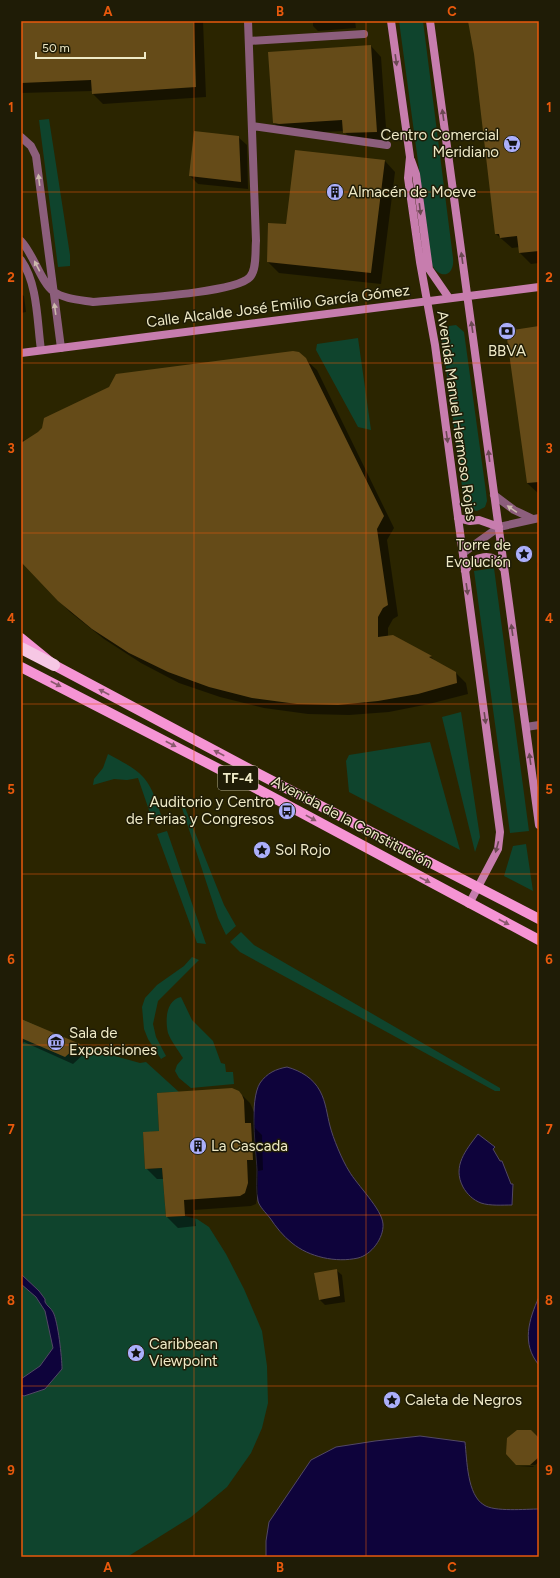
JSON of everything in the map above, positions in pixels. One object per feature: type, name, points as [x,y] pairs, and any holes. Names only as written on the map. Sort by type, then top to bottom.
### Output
[{"type":"highway","name":"Avenida de la Constitución","points":[[21,648],[54,665]]},
{"type":"main road","points":[[21,638],[54,665]]},
{"type":"main road","name":"Avenida de la Constitución","points":[[54,665],[253,771],[539,919]]},
{"type":"main road","name":"Avenida de la Constitución","points":[[21,666],[246,783],[469,904],[539,940]]},
{"type":"street","points":[[21,241],[27,247],[43,278],[53,291],[74,299],[93,302],[215,290],[240,283],[250,277],[254,266],[256,242],[248,21]]},
{"type":"street","name":"Avenida Manuel Hermoso Rojas","points":[[391,21],[410,157],[408,178],[435,345],[500,832],[498,849],[469,904]]},
{"type":"street","name":"Avenida Manuel Hermoso Rojas","points":[[430,21],[539,825]]},
{"type":"street","points":[[248,42],[364,34]]},
{"type":"street","points":[[252,126],[387,145]]},
{"type":"street","points":[[21,137],[31,146],[36,156],[61,348]]},
{"type":"street","points":[[410,157],[416,174],[429,269],[449,298]]},
{"type":"street","points":[[21,260],[28,270],[32,282],[41,350]]},
{"type":"street","points":[[21,268],[25,271],[32,282]]},
{"type":"street","name":"Calle Alcalde José Emilio García Gómez","points":[[21,353],[539,287]]},
{"type":"street","points":[[494,495],[514,510],[536,518]]},
{"type":"street","points":[[458,518],[470,521],[479,520],[499,527]]},
{"type":"street","points":[[463,553],[499,527],[536,518]]},
{"type":"street","points":[[465,571],[468,565],[475,560],[490,557],[499,562],[504,571]]},
{"type":"street","points":[[526,727],[539,725]]},
{"type":"green space","points":[[399,21],[423,21],[453,258],[452,269],[447,274],[439,273],[432,265]]},
{"type":"green space","points":[[49,119],[70,255],[70,266],[58,267],[39,120]]},
{"type":"green space","points":[[456,325],[464,332],[486,492],[487,501],[485,507],[477,511],[468,509],[464,501],[442,339],[442,333],[449,326]]},
{"type":"green space","points":[[358,338],[371,430],[358,427],[316,350],[317,344]]},
{"type":"green space","points":[[494,568],[529,831],[510,833],[474,571]]},
{"type":"green space","points":[[461,712],[480,837],[475,852],[442,717]]},
{"type":"green space","points":[[430,742],[460,850],[349,792],[346,761],[349,755]]},
{"type":"green space","points":[[108,754],[137,771],[143,777],[153,792],[161,815],[152,819],[138,778],[127,780],[114,779],[93,785],[94,779],[103,768]]},
{"type":"green space","points":[[184,805],[224,905],[236,926],[226,935],[218,918],[182,808]]},
{"type":"green space","points":[[167,831],[206,944],[197,943],[157,834]]},
{"type":"green space","points":[[526,844],[533,891],[504,876],[513,846]]},
{"type":"green space","points":[[241,932],[254,945],[500,1088],[500,1091],[495,1091],[240,952],[230,942]]},
{"type":"green space","points":[[192,957],[199,960],[158,1001],[153,1024],[156,1037],[166,1056],[161,1059],[148,1039],[144,1029],[142,1007],[145,998],[157,985],[184,966]]},
{"type":"green space","points":[[181,997],[192,1020],[213,1041],[221,1063],[225,1064],[226,1072],[233,1072],[234,1084],[191,1088],[179,1078],[175,1071],[177,1065],[183,1058],[169,1036],[167,1017],[172,1002]]},
{"type":"green space","points":[[21,1019],[86,1048],[140,1063],[146,1062],[179,1092],[157,1093],[159,1131],[143,1133],[145,1169],[162,1168],[166,1217],[185,1216],[197,1219],[209,1227],[226,1254],[244,1289],[262,1331],[267,1366],[268,1403],[262,1428],[251,1453],[227,1487],[191,1517],[127,1557],[21,1557]]},
{"type":"shaded area","points":[[287,1067],[306,1076],[317,1086],[324,1100],[331,1131],[338,1149],[349,1171],[374,1204],[382,1218],[383,1229],[376,1245],[368,1253],[358,1258],[341,1260],[323,1258],[306,1252],[292,1243],[283,1234],[263,1210],[258,1201],[254,1125],[257,1091],[260,1083],[269,1074],[275,1070]]},
{"type":"shaded area","points":[[478,1134],[495,1147],[493,1149],[500,1161],[502,1161],[511,1184],[513,1184],[512,1205],[492,1205],[481,1203],[470,1196],[463,1187],[459,1172],[460,1165],[465,1152]]},
{"type":"shaded area","points":[[21,1274],[39,1291],[53,1312],[58,1331],[62,1369],[45,1389],[24,1396],[21,1395],[21,1379],[40,1366],[53,1348],[45,1311],[36,1297],[21,1284]]},
{"type":"shaded area","points":[[539,1297],[539,1365],[533,1357],[530,1349],[528,1331],[532,1314]]},
{"type":"shaded area","points":[[420,1436],[465,1442],[467,1467],[471,1485],[478,1500],[484,1505],[495,1509],[539,1509],[539,1557],[266,1557],[266,1541],[269,1522],[311,1460],[336,1447]]},
{"type":"building","points":[[21,21],[194,21],[196,87],[92,94],[91,80],[21,83]]},
{"type":"building","name":"Centro Comercial Meridiano","points":[[468,21],[539,21],[539,251],[519,253],[517,236],[500,238],[499,234],[495,234],[474,54]]},
{"type":"building","points":[[371,45],[377,132],[343,133],[342,120],[279,124],[273,123],[268,52]]},
{"type":"building","points":[[194,131],[239,136],[241,182],[189,176]]},
{"type":"building","name":"Almacén de Moeve","points":[[295,150],[385,160],[371,273],[267,262],[268,223],[286,224]]},
{"type":"building","points":[[539,326],[539,482],[527,483],[506,331]]},
{"type":"building","points":[[293,351],[299,352],[306,358],[384,516],[377,529],[388,605],[383,608],[378,617],[378,637],[393,635],[432,656],[429,657],[456,672],[457,683],[418,694],[378,701],[338,705],[297,704],[252,698],[209,687],[168,672],[129,653],[92,629],[58,601],[21,562],[21,443],[42,428],[44,418],[109,387],[116,374]]},
{"type":"building","points":[[21,1019],[80,1044],[65,1057],[21,1038]]},
{"type":"building","name":"La Cascada","points":[[232,1088],[239,1091],[242,1095],[244,1100],[245,1123],[251,1123],[253,1160],[247,1160],[248,1183],[245,1193],[240,1196],[184,1200],[185,1216],[166,1217],[162,1168],[145,1169],[143,1132],[159,1131],[157,1093]]},
{"type":"building","points":[[337,1269],[340,1296],[319,1300],[314,1273]]},
{"type":"building","points":[[517,1430],[531,1430],[539,1438],[539,1457],[530,1465],[516,1465],[506,1454],[507,1438]]},
{"type":"place","name":"Centro Comercial Meridiano","points":[[512,144]]},
{"type":"place","name":"Almacén de Moeve","points":[[335,192]]},
{"type":"place","name":"BBVA","points":[[507,331]]},
{"type":"place","name":"Torre de Evolución","points":[[524,554]]},
{"type":"place","name":"Auditorio y Centro de Ferias y Congresos","points":[[287,811]]},
{"type":"place","name":"Sol Rojo","points":[[262,850]]},
{"type":"place","name":"Sala de Exposiciones","points":[[56,1042]]},
{"type":"place","name":"La Cascada","points":[[198,1146]]},
{"type":"place","name":"Caribbean Viewpoint","points":[[136,1353]]},
{"type":"place","name":"Caleta de Negros","points":[[392,1400]]}]
